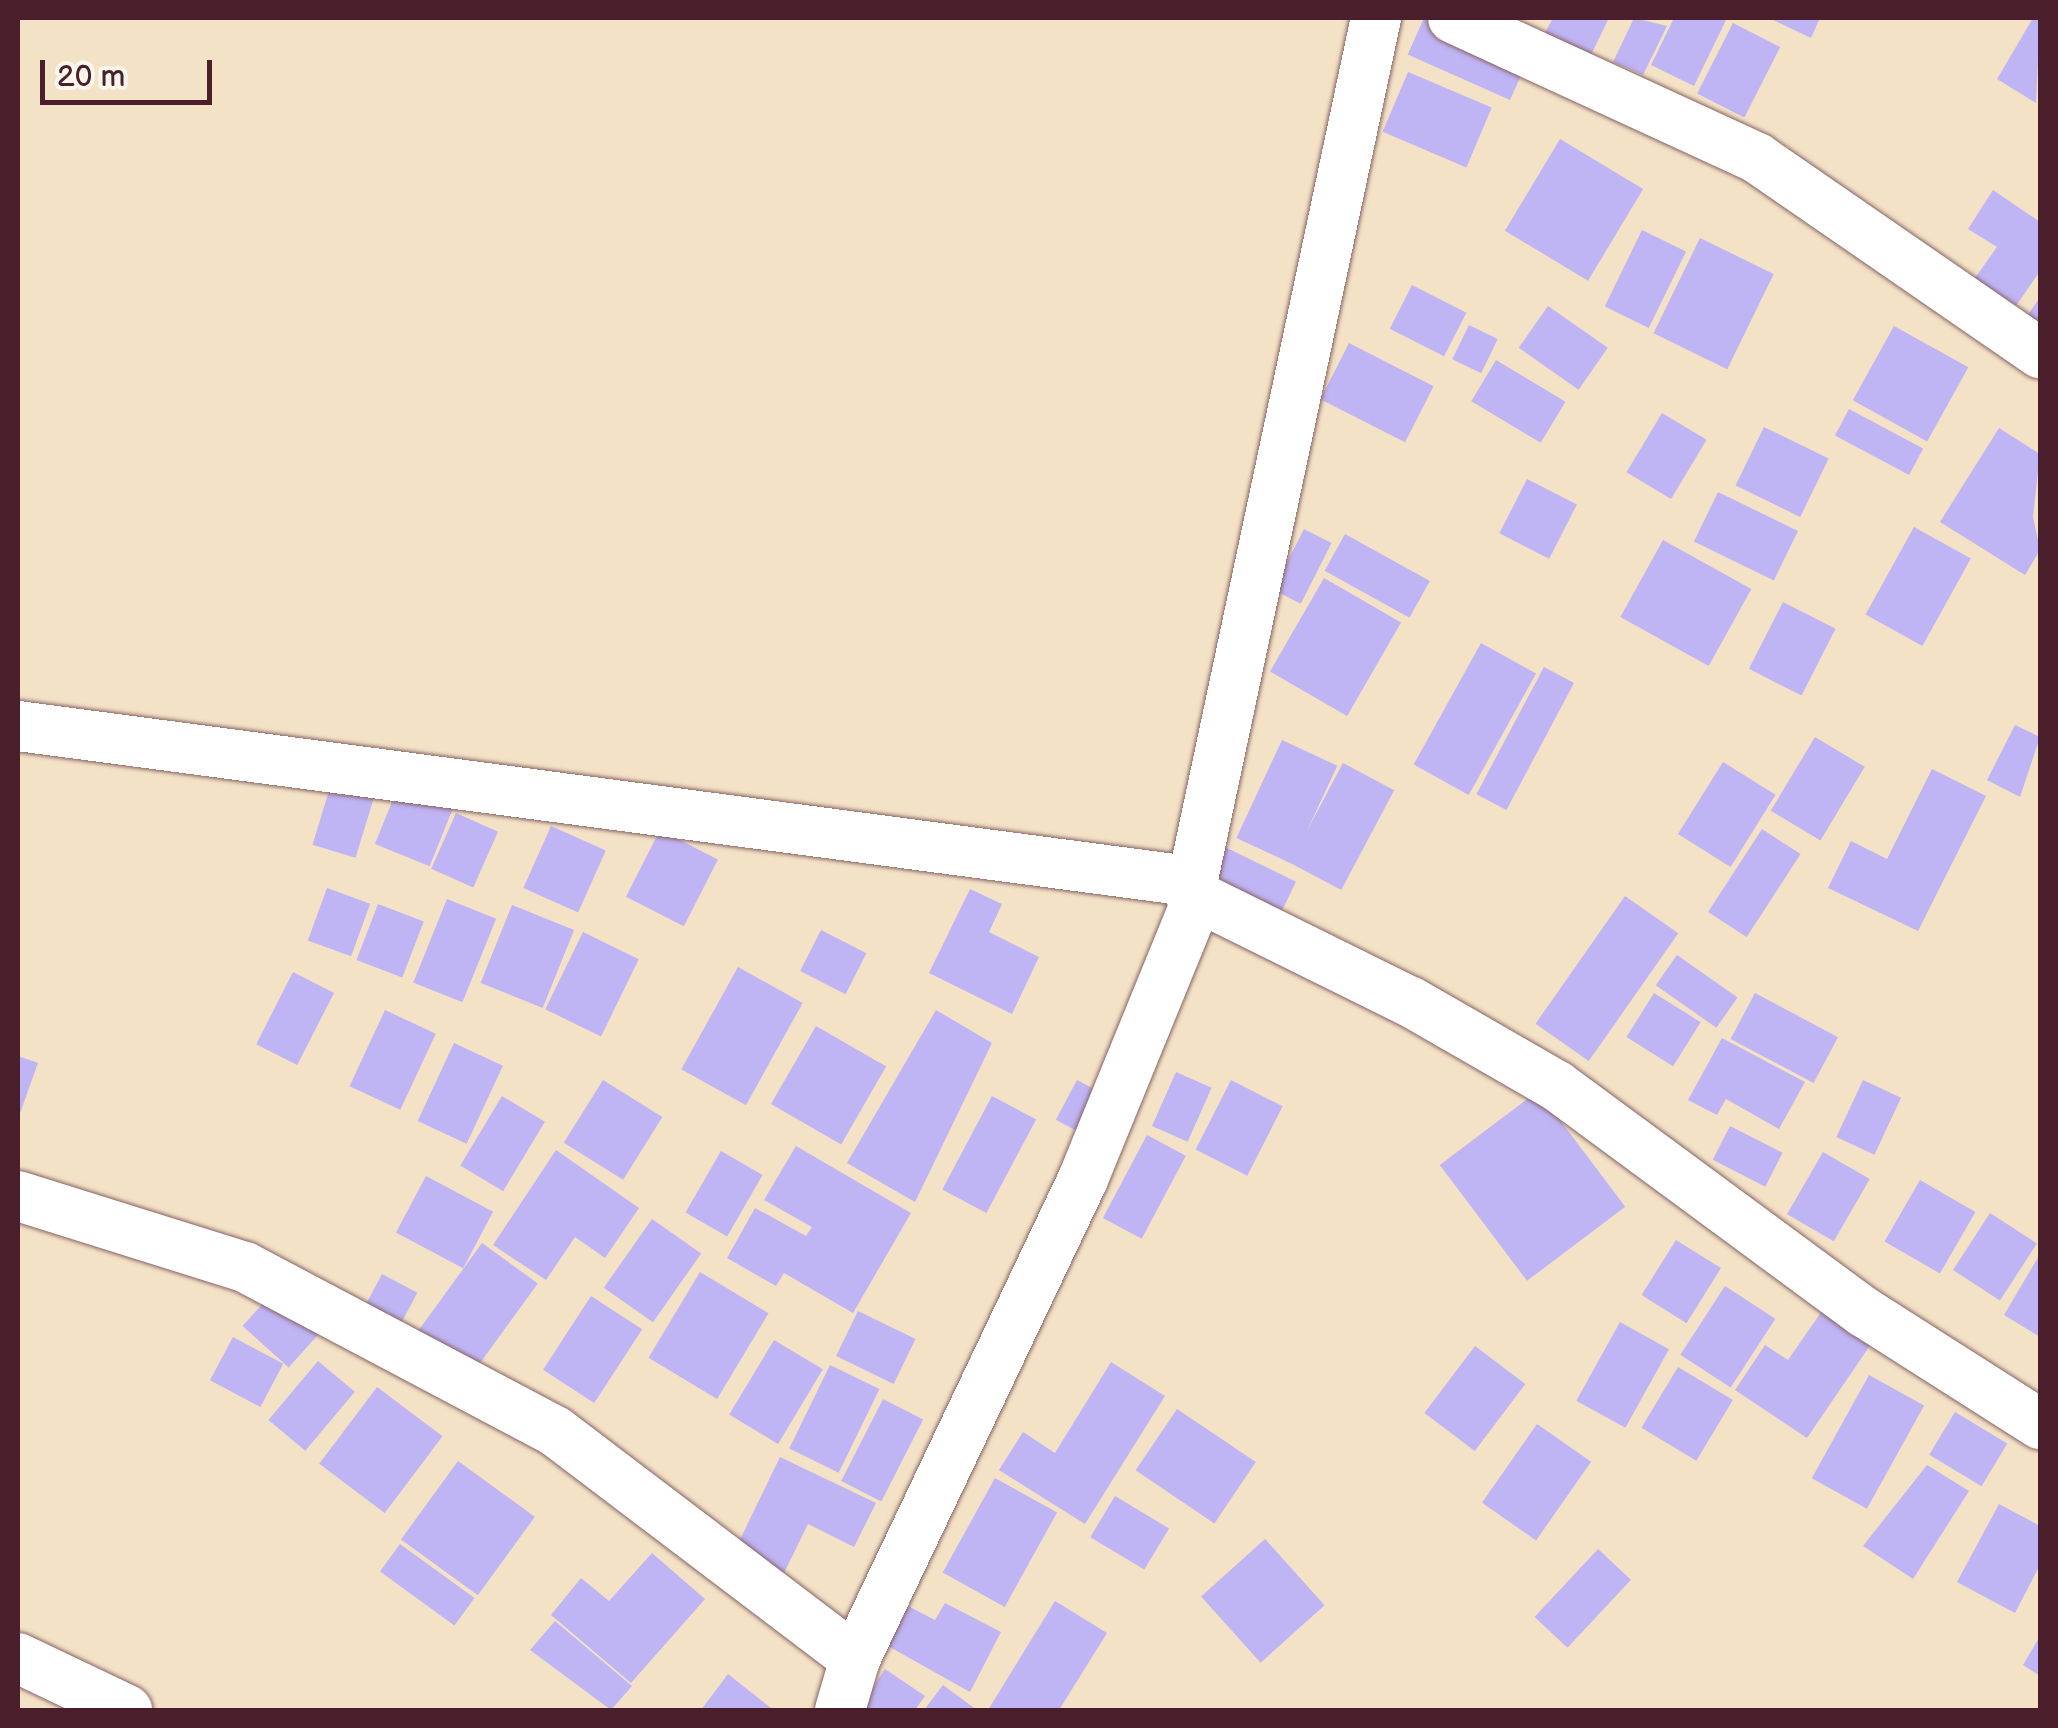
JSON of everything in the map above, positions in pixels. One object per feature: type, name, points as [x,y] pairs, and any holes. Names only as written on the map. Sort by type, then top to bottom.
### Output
[{"type":"street","points":[[840,1710],[856,1658],[1038,1281],[1193,891],[1376,18]]},
{"type":"street","points":[[1453,18],[1757,158],[2040,354]]},
{"type":"street","points":[[18,726],[1193,891],[1411,1002],[1557,1086],[1864,1312],[2040,1424]]},
{"type":"street","points":[[18,1196],[245,1267],[555,1431],[856,1658]]},
{"type":"street","points":[[18,1658],[127,1710]]},
{"type":"building","points":[[1424,18],[1526,64],[1510,100],[1408,55]]},
{"type":"building","points":[[1553,18],[1609,18],[1585,67],[1539,44]]},
{"type":"building","points":[[1634,18],[1667,26],[1643,75],[1613,62]]},
{"type":"building","points":[[1674,18],[1727,18],[1694,86],[1651,65]]},
{"type":"building","points":[[1769,18],[1820,18],[1811,38]]},
{"type":"building","points":[[2033,18],[2040,18],[2036,103],[1997,79]]},
{"type":"building","points":[[1733,23],[1780,47],[1744,117],[1697,93]]},
{"type":"building","points":[[1408,72],[1492,108],[1466,167],[1383,132]]},
{"type":"building","points":[[1560,139],[1643,189],[1588,281],[1505,231]]},
{"type":"building","points":[[1993,190],[2040,222],[2040,271],[2011,313],[1970,285],[1997,247],[1968,229]]},
{"type":"building","points":[[1642,230],[1686,251],[1649,328],[1605,306]]},
{"type":"building","points":[[1700,238],[1774,274],[1727,369],[1654,333]]},
{"type":"building","points":[[1412,285],[1466,313],[1444,356],[1390,329]]},
{"type":"building","points":[[2040,297],[2040,345],[2018,329]]},
{"type":"building","points":[[1548,306],[1608,348],[1579,390],[1519,348]]},
{"type":"building","points":[[1469,325],[1498,339],[1481,373],[1452,359]]},
{"type":"building","points":[[1894,326],[1968,367],[1927,442],[1853,400]]},
{"type":"building","points":[[1349,343],[1434,386],[1405,442],[1320,399]]},
{"type":"building","points":[[1496,360],[1565,402],[1541,443],[1471,401]]},
{"type":"building","points":[[1849,409],[1923,448],[1909,475],[1835,435]]},
{"type":"building","points":[[1662,413],[1707,440],[1671,499],[1626,472]]},
{"type":"building","points":[[1764,427],[1829,459],[1800,517],[1736,485]]},
{"type":"building","points":[[1999,428],[2040,454],[2033,517],[2040,550],[2025,575],[1940,522]]},
{"type":"building","points":[[1527,479],[1577,504],[1549,559],[1499,533]]},
{"type":"building","points":[[1718,492],[1798,531],[1774,580],[1694,541]]},
{"type":"building","points":[[1914,527],[1971,559],[1922,646],[1866,614]]},
{"type":"building","points":[[1304,529],[1332,543],[1301,604],[1273,590]]},
{"type":"building","points":[[1345,534],[1430,581],[1409,618],[1325,571]]},
{"type":"building","points":[[1663,540],[1751,589],[1709,666],[1620,617]]},
{"type":"building","points":[[1324,578],[1401,622],[1347,716],[1270,672]]},
{"type":"building","points":[[1783,602],[1836,629],[1802,696],[1749,669]]},
{"type":"building","points":[[1481,643],[1536,674],[1469,795],[1414,765]]},
{"type":"building","points":[[1544,667],[1574,683],[1506,810],[1476,794]]},
{"type":"building","points":[[2015,725],[2040,737],[2020,797],[1987,780]]},
{"type":"building","points":[[1815,737],[1865,767],[1820,841],[1771,811]]},
{"type":"building","points":[[1282,740],[1337,766],[1292,864],[1236,838]]},
{"type":"building","points":[[1723,762],[1776,795],[1731,867],[1678,834]]},
{"type":"building","points":[[1343,763],[1394,790],[1341,890],[1290,863]]},
{"type":"building","points":[[1932,769],[1986,796],[1918,931],[1828,888],[1851,841],[1887,859]]},
{"type":"building","points":[[335,771],[378,784],[356,858],[312,845]]},
{"type":"building","points":[[400,782],[455,804],[430,866],[375,844]]},
{"type":"building","points":[[456,813],[498,832],[473,887],[431,869]]},
{"type":"building","points":[[551,826],[606,850],[578,913],[523,888]]},
{"type":"building","points":[[1762,829],[1801,854],[1747,937],[1708,912]]},
{"type":"building","points":[[660,830],[718,860],[684,926],[626,897]]},
{"type":"building","points":[[1225,847],[1296,882],[1282,910],[1211,876]]},
{"type":"building","points":[[327,888],[370,904],[351,956],[308,941]]},
{"type":"building","points":[[970,889],[1002,904],[989,932],[1039,957],[1012,1014],[929,973]]},
{"type":"building","points":[[1625,896],[1678,933],[1589,1061],[1536,1024]]},
{"type":"building","points":[[447,899],[496,919],[462,1002],[413,982]]},
{"type":"building","points":[[378,904],[424,922],[402,978],[356,960]]},
{"type":"building","points":[[512,905],[574,930],[543,1008],[481,983]]},
{"type":"building","points":[[821,930],[866,953],[846,994],[800,971]]},
{"type":"building","points":[[583,932],[639,959],[601,1036],[545,1009]]},
{"type":"building","points":[[1677,955],[1738,997],[1716,1028],[1656,985]]},
{"type":"building","points":[[738,967],[803,1003],[746,1105],[681,1069]]},
{"type":"building","points":[[293,972],[334,993],[297,1065],[256,1044]]},
{"type":"building","points":[[1654,993],[1701,1022],[1673,1066],[1626,1037]]},
{"type":"building","points":[[1755,993],[1838,1037],[1814,1083],[1731,1039]]},
{"type":"building","points":[[385,1010],[436,1034],[400,1110],[350,1086]]},
{"type":"building","points":[[936,1010],[992,1043],[915,1202],[847,1163]]},
{"type":"building","points":[[816,1026],[886,1066],[841,1144],[771,1104]]},
{"type":"building","points":[[1722,1038],[1805,1082],[1779,1129],[1726,1099],[1717,1115],[1688,1100]]},
{"type":"building","points":[[454,1043],[503,1066],[467,1144],[418,1121]]},
{"type":"building","points":[[18,1056],[38,1063],[18,1119]]},
{"type":"building","points":[[1176,1072],[1212,1088],[1188,1142],[1152,1126]]},
{"type":"building","points":[[603,1080],[662,1117],[623,1180],[564,1143]]},
{"type":"building","points":[[1077,1080],[1101,1093],[1080,1132],[1056,1120]]},
{"type":"building","points":[[1231,1080],[1283,1106],[1247,1176],[1196,1149]]},
{"type":"building","points":[[1863,1080],[1901,1098],[1874,1155],[1836,1137]]},
{"type":"building","points":[[1538,1091],[1625,1207],[1527,1281],[1440,1165]]},
{"type":"building","points":[[502,1096],[545,1122],[503,1191],[460,1165]]},
{"type":"building","points":[[992,1096],[1036,1119],[986,1213],[942,1190]]},
{"type":"building","points":[[1730,1126],[1783,1153],[1765,1187],[1713,1160]]},
{"type":"building","points":[[1147,1135],[1186,1156],[1142,1239],[1103,1218]]},
{"type":"building","points":[[796,1146],[911,1213],[853,1313],[784,1273],[776,1286],[727,1258],[755,1208],[806,1236],[812,1227],[764,1200]]},
{"type":"building","points":[[556,1150],[639,1208],[605,1258],[575,1237],[546,1280],[493,1245]]},
{"type":"building","points":[[721,1151],[763,1175],[727,1236],[686,1212]]},
{"type":"building","points":[[1823,1152],[1870,1179],[1834,1241],[1787,1214]]},
{"type":"building","points":[[426,1176],[493,1212],[463,1268],[396,1233]]},
{"type":"building","points":[[1920,1180],[1975,1212],[1940,1273],[1884,1241]]},
{"type":"building","points":[[1990,1213],[2037,1243],[2000,1301],[1953,1270]]},
{"type":"building","points":[[652,1219],[701,1253],[653,1322],[604,1288]]},
{"type":"building","points":[[1676,1240],[1721,1268],[1687,1323],[1642,1295]]},
{"type":"building","points":[[482,1243],[538,1284],[469,1378],[413,1338]]},
{"type":"building","points":[[2040,1254],[2040,1337],[2004,1315]]},
{"type":"building","points":[[700,1272],[769,1313],[717,1399],[648,1358]]},
{"type":"building","points":[[382,1274],[417,1293],[395,1335],[359,1316]]},
{"type":"building","points":[[1725,1286],[1775,1319],[1731,1387],[1680,1355]]},
{"type":"building","points":[[274,1291],[320,1332],[289,1367],[243,1326]]},
{"type":"building","points":[[591,1296],[642,1329],[594,1403],[543,1370]]},
{"type":"building","points":[[1824,1308],[1873,1341],[1807,1438],[1735,1390],[1765,1345],[1788,1360]]},
{"type":"building","points":[[858,1311],[916,1339],[894,1384],[836,1356]]},
{"type":"building","points":[[1620,1322],[1669,1349],[1625,1428],[1576,1401]]},
{"type":"building","points":[[233,1337],[283,1364],[260,1407],[210,1380]]},
{"type":"building","points":[[774,1340],[823,1369],[778,1444],[729,1415]]},
{"type":"building","points":[[1475,1346],[1525,1384],[1475,1451],[1424,1413]]},
{"type":"building","points":[[318,1361],[355,1392],[305,1451],[269,1420]]},
{"type":"building","points":[[1111,1362],[1165,1396],[1085,1524],[999,1470],[1023,1432],[1055,1453]]},
{"type":"building","points":[[830,1365],[879,1389],[839,1473],[789,1449]]},
{"type":"building","points":[[1678,1367],[1733,1400],[1696,1461],[1641,1428]]},
{"type":"building","points":[[1869,1375],[1924,1406],[1867,1509],[1812,1478]]},
{"type":"building","points":[[377,1387],[442,1436],[385,1513],[319,1464]]},
{"type":"building","points":[[883,1399],[923,1419],[881,1501],[841,1481]]},
{"type":"building","points":[[1177,1409],[1256,1462],[1214,1523],[1136,1470]]},
{"type":"building","points":[[1955,1412],[2007,1443],[1982,1486],[1929,1455]]},
{"type":"building","points":[[1537,1424],[1591,1462],[1536,1540],[1482,1503]]},
{"type":"building","points":[[780,1457],[876,1503],[854,1547],[808,1524],[784,1573],[735,1550]]},
{"type":"building","points":[[458,1461],[535,1517],[478,1595],[401,1539]]},
{"type":"building","points":[[1927,1465],[1969,1491],[1913,1579],[1863,1546]]},
{"type":"building","points":[[995,1478],[1057,1512],[1005,1607],[943,1572]]},
{"type":"building","points":[[1115,1496],[1169,1528],[1144,1570],[1090,1537]]},
{"type":"building","points":[[1999,1504],[2040,1526],[2040,1565],[2015,1613],[1957,1582]]},
{"type":"building","points":[[1265,1539],[1325,1605],[1261,1663],[1201,1597]]},
{"type":"building","points":[[400,1544],[474,1598],[454,1626],[380,1572]]},
{"type":"building","points":[[1598,1549],[1631,1580],[1567,1648],[1535,1617]]},
{"type":"building","points":[[652,1553],[705,1599],[631,1683],[551,1615],[581,1578],[609,1601]]},
{"type":"building","points":[[1055,1601],[1107,1633],[1059,1710],[988,1710]]},
{"type":"building","points":[[945,1603],[1001,1632],[970,1692],[888,1646],[908,1606],[935,1620]]},
{"type":"building","points":[[555,1621],[632,1686],[611,1710],[530,1650]]},
{"type":"building","points":[[2040,1636],[2040,1676],[2023,1665]]},
{"type":"building","points":[[885,1669],[925,1696],[915,1710],[858,1710]]},
{"type":"building","points":[[728,1674],[771,1708],[770,1710],[701,1710]]},
{"type":"building","points":[[943,1685],[977,1710],[924,1710]]}]
